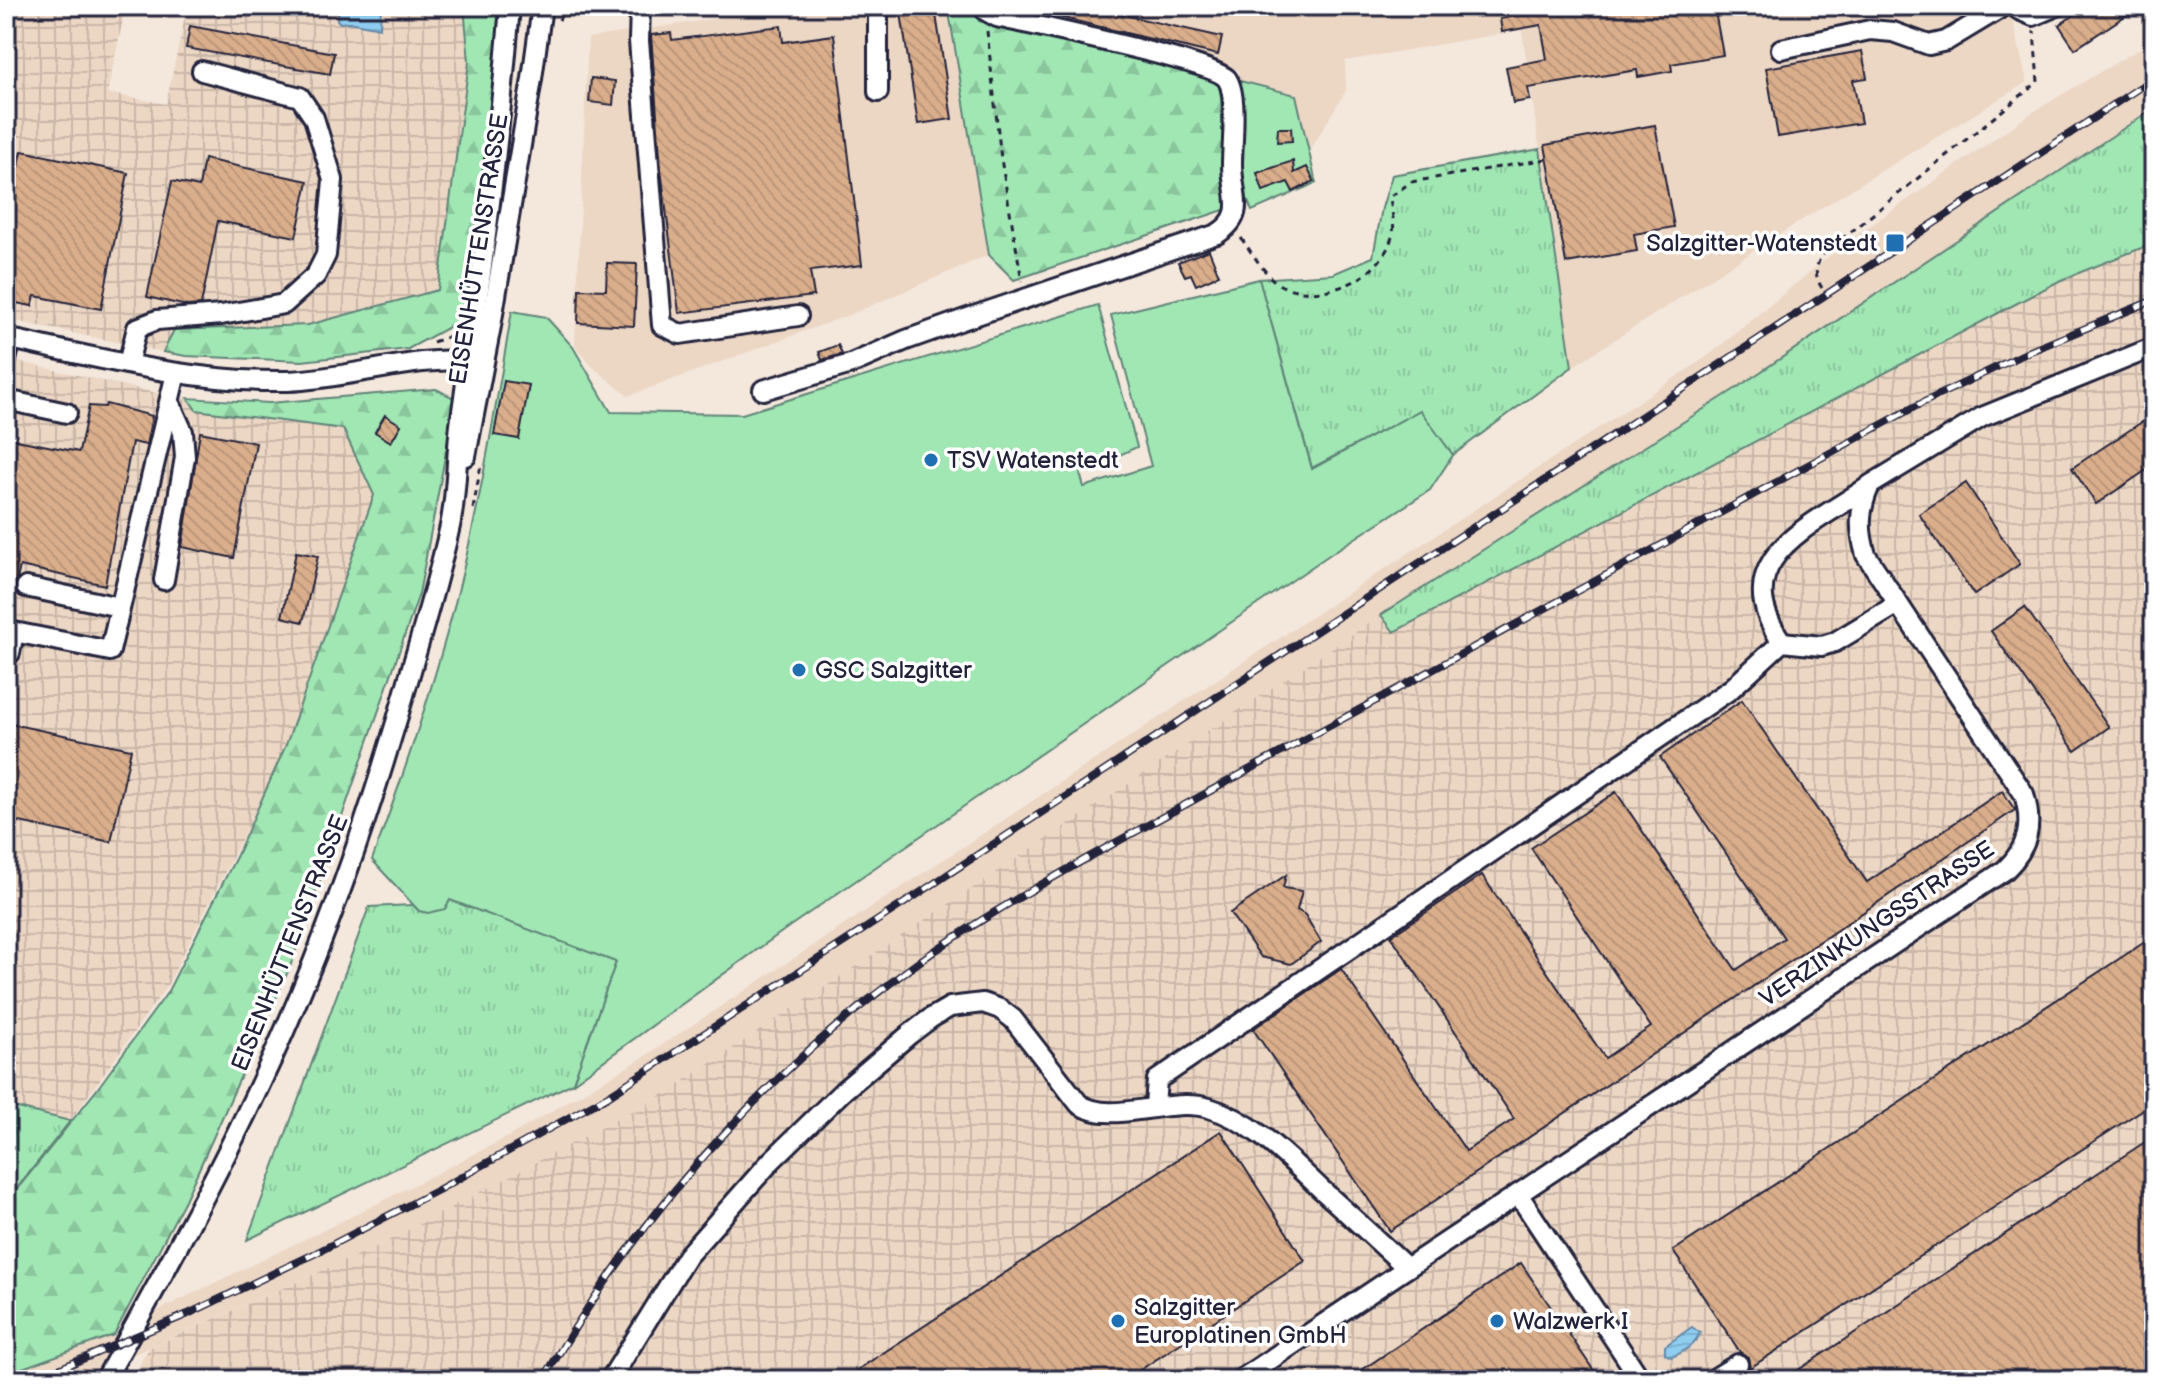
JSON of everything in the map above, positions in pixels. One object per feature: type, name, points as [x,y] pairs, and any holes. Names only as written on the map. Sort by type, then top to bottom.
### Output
[{"type":"street","name":"EISENHÜTTENSTRASSE","points":[[478,361],[475,322],[503,94],[510,6]]},
{"type":"street","name":"EISENHÜTTENSTRASSE","points":[[105,1380],[245,1115],[317,952],[393,734],[445,547],[455,498],[459,430],[478,361],[532,79],[542,6]]},
{"type":"street","points":[[640,6],[639,41],[662,325],[680,334],[798,316]]},
{"type":"street","points":[[878,6],[878,92]]},
{"type":"street","points":[[1781,49],[1870,30],[1893,32],[1929,45],[1946,41],[2004,6]]},
{"type":"street","points":[[2025,11],[2057,6]]},
{"type":"street","points":[[763,390],[851,364],[906,340],[1217,234],[1231,226],[1236,215],[1232,171],[1233,98],[1225,77],[1205,67],[997,17],[985,9]]},
{"type":"street","points":[[128,364],[137,328],[157,320],[221,315],[284,304],[316,275],[326,255],[333,180],[314,118],[300,97],[202,71]]},
{"type":"street","points":[[6,360],[8,338],[176,373],[228,379],[292,381],[429,363],[478,361]]},
{"type":"street","points":[[1898,604],[1835,642],[1822,646],[1782,642],[1770,626],[1762,586],[1767,564],[1781,547],[1870,485],[1982,417],[2154,347]]},
{"type":"street","points":[[6,652],[10,653],[14,632],[110,651],[176,373]]},
{"type":"street","points":[[6,400],[67,413]]},
{"type":"street","points":[[164,580],[185,457],[183,432],[170,403]]},
{"type":"street","name":"VERZINKUNGSSTRASSE","points":[[1240,1380],[2005,870],[2017,858],[2030,829],[2024,794],[1866,555],[1861,537],[1862,504],[1870,485]]},
{"type":"street","points":[[26,587],[119,607]]},
{"type":"street","points":[[1155,1106],[1157,1080],[1731,689],[1782,642]]},
{"type":"street","points":[[610,1380],[687,1256],[771,1161],[843,1091],[910,1034],[950,1007],[983,1003],[1000,1009],[1013,1019],[1079,1104],[1090,1112],[1105,1114],[1155,1106],[1207,1107],[1245,1124],[1276,1147],[1407,1268]]},
{"type":"street","points":[[1518,1194],[1641,1380]]},
{"type":"street","points":[[1712,1380],[1738,1364]]},
{"type":"path","points":[[985,9],[1001,159],[1026,299]]},
{"type":"path","points":[[1822,288],[1816,276],[1816,264],[1822,255],[2038,82],[2025,11]]},
{"type":"path","points":[[1231,226],[1277,284],[1308,294],[1354,283],[1378,265],[1393,233],[1390,197],[1411,182],[1547,159]]},
{"type":"path","points":[[424,343],[455,335],[465,322],[475,322]]},
{"type":"shaded area","points":[[6,6],[126,6],[107,93],[166,104],[186,11],[165,6],[464,6],[469,62],[438,290],[308,325],[174,330],[163,352],[6,319]]},
{"type":"shaded area","points":[[799,6],[947,6],[988,255],[854,313],[628,396],[592,366],[575,346],[588,38]]},
{"type":"shaded area","points":[[996,6],[2005,6],[2011,14],[2027,82],[1816,211],[1572,367],[1522,30],[1345,61],[1346,90],[1309,152],[1296,94],[1240,80],[1238,70]]},
{"type":"shaded area","points":[[2154,40],[2154,108],[1735,389],[1381,615],[666,1093],[382,1244],[87,1375],[74,1380],[6,1380],[6,1374],[114,1335],[363,1211],[508,1137],[644,1057],[1708,356],[1843,245],[2033,112]]},
{"type":"shaded area","points":[[2154,241],[2154,1380],[131,1380],[149,1348],[382,1244],[666,1093],[1381,615],[1394,631],[2082,269]]},
{"type":"shaded area","points":[[6,359],[183,399],[267,406],[346,403],[374,495],[286,745],[253,817],[167,986],[70,1121],[6,1105]]},
{"type":"green space","points":[[464,6],[499,6],[480,260],[471,315],[408,349],[302,361],[186,356],[163,352],[174,330],[308,325],[438,290],[469,62]]},
{"type":"green space","points":[[948,6],[969,6],[979,21],[1123,52],[1211,77],[1219,85],[1221,96],[1227,209],[1014,280],[989,255]]},
{"type":"green space","points":[[1240,81],[1296,95],[1316,183],[1252,211],[1240,181]]},
{"type":"green space","points":[[2154,108],[2154,243],[2061,280],[1394,632],[1381,615],[1735,389]]},
{"type":"green space","points":[[1540,149],[1572,367],[1453,455],[1420,411],[1312,468],[1259,279],[1333,274],[1373,257],[1392,175]]},
{"type":"green space","name":"GSC Salzgitter","points":[[1259,279],[1312,469],[1420,410],[1453,455],[1430,490],[1332,553],[790,926],[573,1083],[616,962],[450,900],[445,909],[428,913],[419,911],[372,860],[420,724],[456,599],[483,477],[512,311],[546,317],[573,347],[611,412],[742,414],[1098,305],[1137,447],[1080,473],[1084,487],[1151,466],[1111,315]]},
{"type":"green space","points":[[436,389],[456,399],[419,594],[290,967],[185,1200],[114,1335],[6,1374],[6,1203],[95,1092],[167,993],[237,855],[286,745],[374,495],[343,429],[196,410],[188,398],[269,403]]},
{"type":"green space","points":[[450,900],[616,962],[573,1083],[247,1240],[369,907],[413,905],[419,911]]},
{"type":"green space","points":[[6,1105],[70,1121],[6,1202]]},
{"type":"water","points":[[340,6],[381,6],[380,28],[340,23],[337,20]]},
{"type":"water","points":[[1692,1327],[1700,1333],[1692,1345],[1675,1356],[1665,1354],[1665,1346]]},
{"type":"building","points":[[1035,6],[1121,6],[1119,14],[1222,37],[1218,55],[1034,11]]},
{"type":"building","points":[[1538,6],[1714,6],[1723,55],[1671,64],[1672,71],[1638,77],[1637,70],[1528,88],[1530,100],[1513,103],[1506,67],[1547,59],[1541,25],[1502,32],[1500,19],[1539,12]]},
{"type":"building","points":[[2088,6],[2140,6],[2075,49],[2059,25]]},
{"type":"building","points":[[935,8],[952,119],[918,124],[901,13]]},
{"type":"building","points":[[190,26],[334,53],[330,74],[186,48]]},
{"type":"building","points":[[781,26],[783,42],[834,35],[862,265],[810,271],[814,296],[679,313],[661,169],[651,35],[671,33],[672,40]]},
{"type":"building","points":[[1862,51],[1867,78],[1853,80],[1861,123],[1778,137],[1766,68]]},
{"type":"building","points":[[591,78],[615,81],[613,105],[589,102]]},
{"type":"building","points":[[1655,125],[1674,227],[1634,234],[1637,251],[1566,263],[1545,145]]},
{"type":"building","points":[[1278,128],[1291,128],[1292,141],[1277,142]]},
{"type":"building","points":[[22,151],[128,173],[101,309],[35,296],[32,306],[6,301],[6,229]]},
{"type":"building","points":[[204,159],[308,181],[296,237],[218,221],[201,305],[187,306],[147,297],[172,181],[199,187]]},
{"type":"building","points":[[1293,161],[1294,173],[1307,167],[1314,181],[1293,192],[1288,182],[1263,191],[1257,173]]},
{"type":"building","points":[[1209,250],[1219,275],[1196,285],[1191,274],[1185,276],[1178,262]]},
{"type":"building","points":[[607,263],[637,264],[634,326],[578,323],[579,289],[606,290]]},
{"type":"building","points":[[838,345],[842,354],[822,360],[819,352]]},
{"type":"building","points":[[504,381],[529,385],[519,439],[494,435]]},
{"type":"building","points":[[106,404],[152,416],[146,445],[132,442],[105,585],[20,566],[12,602],[6,602],[6,438],[79,452],[89,406],[105,407]]},
{"type":"building","points":[[2154,414],[2154,465],[2096,504],[2072,468]]},
{"type":"building","points":[[385,415],[401,425],[391,442],[375,432]]},
{"type":"building","points":[[200,432],[256,443],[234,558],[182,547]]},
{"type":"building","points":[[1966,483],[2020,564],[1974,595],[1919,514]]},
{"type":"building","points":[[296,552],[318,556],[303,622],[282,617]]},
{"type":"building","points":[[2025,607],[2109,727],[2075,751],[1991,631]]},
{"type":"building","points":[[1742,700],[1867,882],[2002,791],[2015,810],[1390,1231],[1253,1029],[1341,969],[1466,1151],[1514,1119],[1391,936],[1482,875],[1605,1058],[1651,1027],[1531,848],[1616,792],[1736,970],[1784,938],[1660,757]]},
{"type":"building","points":[[6,723],[131,749],[111,842],[6,819]]},
{"type":"building","points":[[1286,875],[1283,888],[1302,891],[1297,910],[1305,915],[1321,942],[1291,964],[1261,957],[1230,913]]},
{"type":"building","points":[[2154,936],[2154,1102],[1750,1368],[1748,1357],[1740,1352],[1673,1251]]},
{"type":"building","name":"Salzgitter Europlatinen GmbH","points":[[1221,1131],[1305,1261],[1125,1380],[842,1380]]},
{"type":"building","points":[[2154,1136],[2154,1370],[2138,1380],[1783,1380]]},
{"type":"building","name":"Walzwerk I","points":[[1521,1263],[1600,1380],[1347,1380]]},
{"type":"railway","points":[[33,1380],[188,1314],[314,1254],[608,1096],[2154,78]]},
{"type":"railway","points":[[543,1380],[617,1265],[701,1159],[747,1109],[847,1017],[947,943],[1091,856],[1918,405],[2028,352],[2154,300]]},
{"type":"place","name":"Salzgitter-Watenstedt","points":[[1895,243]]},
{"type":"place","name":"TSV Watenstedt","points":[[931,460]]},
{"type":"place","name":"GSC Salzgitter","points":[[799,670]]},
{"type":"place","name":"Salzgitter Europlatinen GmbH","points":[[1118,1321]]},
{"type":"place","name":"Walzwerk I","points":[[1497,1321]]}]
